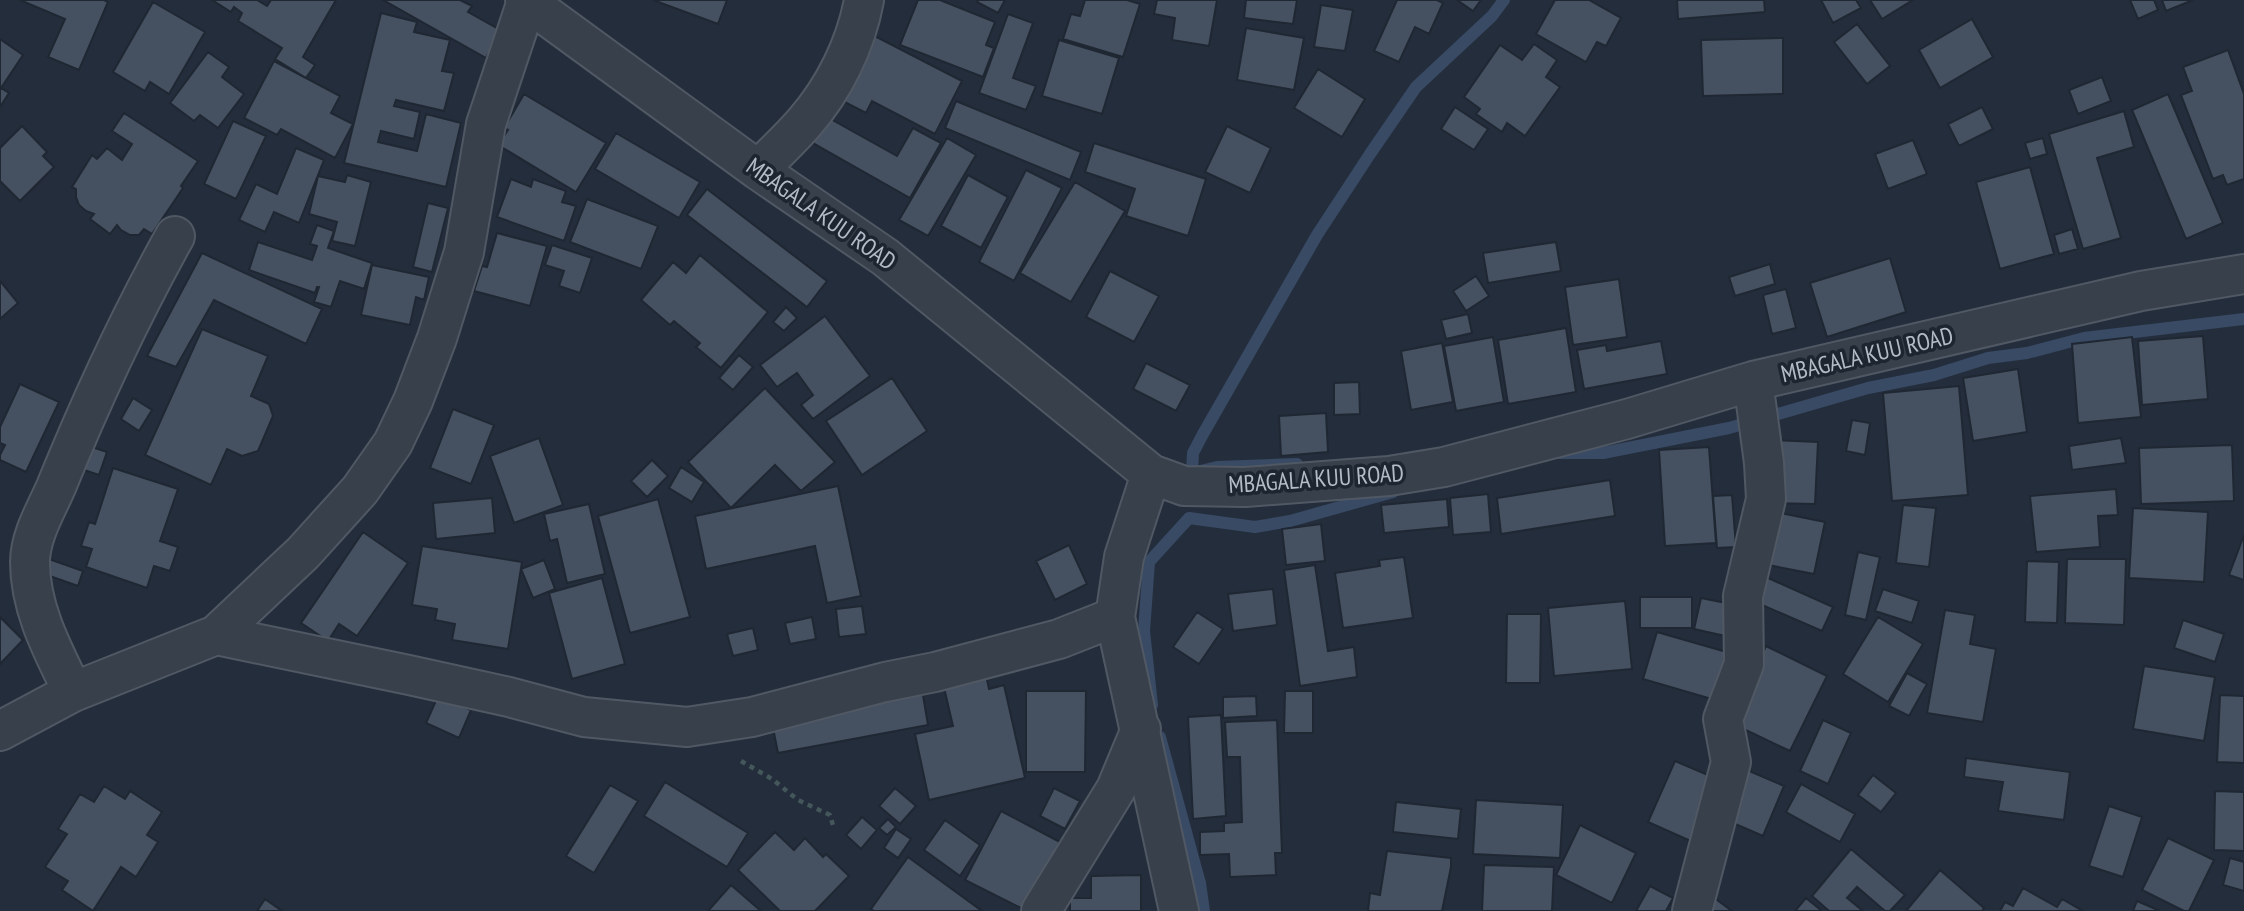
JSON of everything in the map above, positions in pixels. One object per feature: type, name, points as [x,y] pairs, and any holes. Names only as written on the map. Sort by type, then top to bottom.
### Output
[{"type":"street","points":[[758,170],[806,121],[839,73],[855,34],[864,0]]},
{"type":"street","points":[[0,731],[73,692],[216,635],[303,553],[352,499],[393,443],[438,338],[464,252],[486,124],[526,1]]},
{"type":"street","name":"MBAGALA KUU ROAD","points":[[526,1],[758,170],[885,257],[1151,474],[1184,485],[1214,487],[1389,476],[1444,467],[1627,419],[1753,381],[2141,291],[2244,274]]},
{"type":"street","points":[[73,692],[42,628],[31,575],[32,544],[79,428],[175,236]]},
{"type":"street","points":[[1692,911],[1731,762],[1723,719],[1744,664],[1743,596],[1766,499],[1753,381]]},
{"type":"street","points":[[1151,474],[1124,557],[1115,617],[1180,911]]},
{"type":"street","points":[[216,635],[472,689],[584,717],[687,727],[752,717],[885,682],[935,672],[1059,639],[1115,617]]},
{"type":"street","points":[[1041,911],[1116,789],[1141,729]]},
{"type":"path","points":[[740,760],[772,779],[798,800],[830,815],[834,829]]},
{"type":"building","points":[[20,0],[108,2],[79,70],[48,57],[65,19]]},
{"type":"building","points":[[212,0],[257,0],[267,6],[271,0],[336,0],[303,57],[315,65],[306,78],[275,59],[282,48],[238,21],[242,13],[234,7],[231,12]]},
{"type":"building","points":[[383,0],[460,0],[472,6],[468,12],[502,31],[486,58]]},
{"type":"building","points":[[653,0],[727,0],[718,24]]},
{"type":"building","points":[[918,0],[940,0],[995,22],[986,45],[994,48],[983,77],[900,45]]},
{"type":"building","points":[[1005,0],[998,13],[977,2]]},
{"type":"building","points":[[1085,0],[1127,0],[1140,4],[1123,57],[1063,39],[1071,14],[1080,16]]},
{"type":"building","points":[[1157,0],[1217,0],[1209,46],[1172,40],[1175,18],[1154,14]]},
{"type":"building","points":[[1246,0],[1297,0],[1293,24],[1244,18]]},
{"type":"building","points":[[1397,0],[1437,0],[1443,3],[1429,34],[1415,27],[1399,62],[1374,51]]},
{"type":"building","points":[[1457,0],[1481,0],[1473,11]]},
{"type":"building","points":[[1555,0],[1589,0],[1621,18],[1606,46],[1597,42],[1586,62],[1536,34]]},
{"type":"building","points":[[1677,0],[1764,0],[1765,12],[1678,19]]},
{"type":"building","points":[[1821,0],[1856,0],[1861,8],[1833,23]]},
{"type":"building","points":[[1870,0],[1913,0],[1882,19]]},
{"type":"building","points":[[2130,0],[2154,0],[2158,10],[2138,19]]},
{"type":"building","points":[[2162,0],[2193,0],[2166,11]]},
{"type":"building","points":[[153,2],[205,32],[169,94],[150,82],[145,91],[113,72]]},
{"type":"building","points":[[1321,5],[1353,10],[1345,51],[1314,47]]},
{"type":"building","points":[[381,13],[417,22],[414,32],[450,40],[442,71],[454,73],[444,111],[396,100],[394,106],[420,112],[414,139],[381,131],[378,142],[417,151],[426,114],[461,123],[446,187],[344,163]]},
{"type":"building","points":[[1008,14],[1033,23],[1013,78],[1036,86],[1026,110],[979,93]]},
{"type":"building","points":[[1972,19],[1993,57],[1940,88],[1919,50]]},
{"type":"building","points":[[1857,24],[1890,66],[1867,84],[1834,42]]},
{"type":"building","points":[[1246,28],[1304,38],[1294,90],[1237,80]]},
{"type":"building","points":[[867,32],[962,81],[935,134],[872,101],[866,113],[833,96]]},
{"type":"building","points":[[1783,38],[1783,94],[1703,96],[1701,40]]},
{"type":"building","points":[[0,39],[23,55],[1,88],[9,93],[0,107]]},
{"type":"building","points":[[1059,40],[1119,58],[1102,114],[1042,96]]},
{"type":"building","points":[[1534,44],[1557,60],[1546,77],[1560,87],[1525,136],[1507,123],[1502,132],[1476,114],[1480,109],[1464,97],[1500,45],[1522,60]]},
{"type":"building","points":[[2228,50],[2244,94],[2244,179],[2227,185],[2223,175],[2213,179],[2181,95],[2192,91],[2183,67]]},
{"type":"building","points":[[208,52],[229,67],[222,77],[244,94],[218,128],[200,115],[194,121],[170,103]]},
{"type":"building","points":[[274,61],[340,96],[331,113],[353,124],[335,158],[281,129],[277,135],[244,118]]},
{"type":"building","points":[[1318,69],[1365,99],[1342,137],[1294,108]]},
{"type":"building","points":[[2102,77],[2111,101],[2078,114],[2069,90]]},
{"type":"building","points":[[524,94],[606,143],[576,192],[498,145],[508,130],[504,128]]},
{"type":"building","points":[[2168,94],[2223,223],[2186,239],[2132,110]]},
{"type":"building","points":[[956,101],[1081,152],[1070,180],[945,128]]},
{"type":"building","points":[[1455,107],[1488,129],[1474,150],[1441,129]]},
{"type":"building","points":[[1982,107],[1993,129],[1959,146],[1948,124]]},
{"type":"building","points":[[2124,111],[2134,147],[2097,158],[2121,238],[2083,249],[2049,134]]},
{"type":"building","points":[[124,113],[198,161],[152,234],[144,229],[139,235],[130,235],[117,225],[110,234],[90,219],[94,214],[79,205],[76,189],[72,187],[92,155],[97,159],[107,148],[122,160],[132,144],[112,131]]},
{"type":"building","points":[[827,117],[897,156],[913,128],[941,143],[910,198],[813,143]]},
{"type":"building","points":[[233,121],[266,136],[236,199],[204,184]]},
{"type":"building","points":[[22,126],[47,152],[43,156],[54,167],[20,201],[0,181],[0,148]]},
{"type":"building","points":[[1227,126],[1271,148],[1250,193],[1205,172]]},
{"type":"building","points":[[616,133],[700,182],[679,218],[595,169]]},
{"type":"building","points":[[947,138],[976,155],[928,236],[899,220]]},
{"type":"building","points":[[2043,138],[2047,154],[2030,159],[2025,143]]},
{"type":"building","points":[[1913,140],[1927,174],[1888,189],[1875,154]]},
{"type":"building","points":[[1094,143],[1206,179],[1188,236],[1126,216],[1135,189],[1085,172]]},
{"type":"building","points":[[296,148],[324,160],[299,223],[274,212],[265,232],[239,220],[256,184],[277,194]]},
{"type":"building","points":[[2030,167],[2054,254],[2000,269],[1976,182]]},
{"type":"building","points":[[1026,170],[1062,188],[1014,281],[979,262]]},
{"type":"building","points":[[347,175],[371,182],[355,246],[332,241],[337,222],[309,214],[318,176],[345,182]]},
{"type":"building","points":[[968,175],[1008,197],[981,248],[941,226]]},
{"type":"building","points":[[511,179],[531,187],[533,179],[566,191],[562,202],[576,206],[564,241],[497,217]]},
{"type":"building","points":[[1075,182],[1125,211],[1071,302],[1020,273]]},
{"type":"building","points":[[707,189],[827,281],[807,307],[687,215]]},
{"type":"building","points":[[587,199],[658,226],[641,269],[570,242]]},
{"type":"building","points":[[428,203],[448,208],[432,272],[413,267]]},
{"type":"building","points":[[317,225],[334,231],[328,248],[372,263],[364,289],[340,281],[331,307],[314,302],[319,287],[315,293],[249,270],[258,242],[312,260],[317,246],[310,244]]},
{"type":"building","points":[[2072,229],[2078,249],[2059,254],[2054,235]]},
{"type":"building","points":[[497,233],[547,246],[530,306],[474,291],[482,266],[487,267]]},
{"type":"building","points":[[1556,242],[1561,271],[1488,283],[1483,253]]},
{"type":"building","points":[[552,245],[592,258],[580,293],[559,286],[564,271],[545,265]]},
{"type":"building","points":[[202,253],[322,309],[306,344],[214,300],[176,367],[147,356]]},
{"type":"building","points":[[700,255],[768,312],[721,368],[696,347],[700,343],[674,321],[670,325],[641,300],[673,262],[686,273]]},
{"type":"building","points":[[1890,258],[1906,312],[1827,337],[1810,283]]},
{"type":"building","points":[[1770,264],[1775,284],[1735,296],[1729,277]]},
{"type":"building","points":[[372,265],[429,277],[424,300],[416,297],[410,325],[361,315]]},
{"type":"building","points":[[1110,271],[1159,296],[1134,342],[1086,317]]},
{"type":"building","points":[[1476,276],[1489,296],[1466,311],[1453,291]]},
{"type":"building","points":[[1619,279],[1627,337],[1573,345],[1565,287]]},
{"type":"building","points":[[0,281],[18,303],[0,319]]},
{"type":"building","points":[[1786,289],[1796,328],[1772,334],[1763,295]]},
{"type":"building","points":[[786,307],[797,318],[784,331],[773,322]]},
{"type":"building","points":[[1468,314],[1472,333],[1446,339],[1441,320]]},
{"type":"building","points":[[825,316],[870,376],[813,419],[801,405],[813,395],[797,373],[777,387],[760,365]]},
{"type":"building","points":[[1566,328],[1576,392],[1508,404],[1498,340]]},
{"type":"building","points":[[202,329],[268,356],[251,396],[269,404],[273,416],[258,451],[242,456],[227,449],[211,485],[145,455]]},
{"type":"building","points":[[2203,336],[2208,399],[2142,405],[2138,341]]},
{"type":"building","points":[[1493,337],[1504,402],[1456,411],[1444,346]]},
{"type":"building","points":[[2132,337],[2141,417],[2078,423],[2072,344]]},
{"type":"building","points":[[1661,341],[1667,374],[1584,389],[1577,350],[1606,345],[1607,351]]},
{"type":"building","points":[[1442,343],[1453,402],[1411,410],[1401,351]]},
{"type":"building","points":[[739,355],[753,367],[733,390],[719,378]]},
{"type":"building","points":[[1146,363],[1190,385],[1176,411],[1133,389]]},
{"type":"building","points":[[2018,369],[2027,432],[1973,441],[1963,378]]},
{"type":"building","points":[[892,378],[927,431],[862,475],[826,421]]},
{"type":"building","points":[[1359,382],[1360,414],[1334,415],[1334,383]]},
{"type":"building","points":[[20,384],[59,402],[26,472],[0,460],[5,445],[0,443],[0,427]]},
{"type":"building","points":[[1959,386],[1968,495],[1892,501],[1883,393]]},
{"type":"building","points":[[765,388],[835,462],[801,491],[775,465],[731,508],[688,462]]},
{"type":"building","points":[[133,398],[152,410],[139,431],[121,419]]},
{"type":"building","points":[[453,409],[494,425],[471,484],[430,468]]},
{"type":"building","points":[[1326,413],[1328,452],[1281,456],[1279,416]]},
{"type":"building","points":[[1852,420],[1870,423],[1865,455],[1846,451]]},
{"type":"building","points":[[539,438],[563,505],[514,523],[490,456]]},
{"type":"building","points":[[2121,438],[2126,463],[2072,470],[2069,446]]},
{"type":"building","points":[[1774,440],[1818,442],[1815,504],[1771,503]]},
{"type":"building","points":[[80,443],[107,452],[99,475],[72,466]]},
{"type":"building","points":[[2232,445],[2234,501],[2141,504],[2139,448]]},
{"type":"building","points":[[1709,447],[1716,543],[1665,546],[1659,450]]},
{"type":"building","points":[[652,460],[668,476],[647,497],[631,481]]},
{"type":"building","points":[[681,467],[704,482],[692,502],[669,488]]},
{"type":"building","points":[[113,468],[178,489],[160,541],[178,547],[170,571],[154,566],[147,588],[86,567],[92,549],[81,546],[89,522],[95,524]]},
{"type":"building","points":[[1610,480],[1615,516],[1501,534],[1497,498]]},
{"type":"building","points":[[838,486],[861,596],[827,603],[815,546],[706,569],[695,516]]},
{"type":"building","points":[[2116,489],[2118,515],[2098,516],[2100,547],[2036,552],[2030,496]]},
{"type":"building","points":[[1488,494],[1491,532],[1453,535],[1450,498]]},
{"type":"building","points":[[1732,495],[1736,547],[1717,548],[1713,496]]},
{"type":"building","points":[[492,498],[495,533],[436,539],[433,503]]},
{"type":"building","points":[[658,499],[690,617],[630,633],[598,516]]},
{"type":"building","points":[[1447,499],[1449,527],[1384,533],[1381,505]]},
{"type":"building","points":[[589,504],[605,574],[567,583],[557,539],[550,541],[544,514]]},
{"type":"building","points":[[1903,505],[1936,508],[1929,567],[1896,563]]},
{"type":"building","points":[[2133,508],[2208,512],[2204,582],[2129,578]]},
{"type":"building","points":[[1770,511],[1825,522],[1814,574],[1758,563]]},
{"type":"building","points":[[1321,524],[1325,561],[1286,565],[1282,529]]},
{"type":"building","points":[[363,532],[408,563],[357,636],[339,624],[328,641],[301,623]]},
{"type":"building","points":[[2244,535],[2244,580],[2229,575]]},
{"type":"building","points":[[1069,545],[1087,584],[1055,600],[1036,561]]},
{"type":"building","points":[[422,546],[522,562],[508,649],[452,640],[455,624],[435,620],[437,609],[412,605]]},
{"type":"building","points":[[1858,552],[1880,557],[1866,620],[1845,615]]},
{"type":"building","points":[[1404,557],[1413,618],[1343,628],[1335,573],[1380,566],[1379,560]]},
{"type":"building","points":[[49,559],[83,571],[78,586],[44,574]]},
{"type":"building","points":[[2067,559],[2126,559],[2124,625],[2065,623]]},
{"type":"building","points":[[544,560],[555,589],[533,598],[521,569]]},
{"type":"building","points":[[2027,561],[2059,562],[2057,623],[2025,622]]},
{"type":"building","points":[[1315,565],[1328,651],[1354,647],[1357,677],[1300,686],[1284,570]]},
{"type":"building","points":[[1757,573],[1833,607],[1822,631],[1746,598]]},
{"type":"building","points":[[602,578],[625,664],[572,679],[549,593]]},
{"type":"building","points":[[1273,589],[1277,625],[1233,631],[1228,594]]},
{"type":"building","points":[[1883,589],[1919,601],[1912,623],[1875,611]]},
{"type":"building","points":[[1640,597],[1692,597],[1692,628],[1640,628]]},
{"type":"building","points":[[1701,598],[1741,606],[1734,638],[1694,629]]},
{"type":"building","points":[[1625,601],[1632,669],[1554,676],[1548,608]]},
{"type":"building","points":[[862,606],[866,634],[839,637],[836,609]]},
{"type":"building","points":[[1945,610],[1975,615],[1970,644],[1996,649],[1983,722],[1927,713]]},
{"type":"building","points":[[1197,612],[1223,629],[1199,664],[1173,647]]},
{"type":"building","points":[[1507,614],[1541,614],[1540,683],[1506,683]]},
{"type":"building","points":[[0,617],[23,640],[0,664]]},
{"type":"building","points":[[812,617],[816,639],[790,644],[785,623]]},
{"type":"building","points":[[1878,617],[1923,644],[1888,702],[1843,674]]},
{"type":"building","points":[[2183,620],[2224,634],[2215,662],[2174,648]]},
{"type":"building","points":[[753,628],[758,650],[733,656],[727,634]]},
{"type":"building","points":[[1657,632],[1730,653],[1715,700],[1643,679]]},
{"type":"building","points":[[1766,646],[1827,676],[1790,751],[1729,722]]},
{"type":"building","points":[[2144,666],[2215,677],[2204,741],[2133,729]]},
{"type":"building","points":[[985,670],[989,689],[1004,685],[1025,778],[929,800],[915,734],[953,726],[942,679]]},
{"type":"building","points":[[1907,673],[1927,684],[1909,716],[1889,706]]},
{"type":"building","points":[[922,689],[928,725],[778,753],[771,718]]},
{"type":"building","points":[[1026,691],[1086,691],[1085,772],[1026,772]]},
{"type":"building","points":[[1285,691],[1313,691],[1313,733],[1284,733]]},
{"type":"building","points":[[2220,695],[2244,696],[2244,763],[2217,762]]},
{"type":"building","points":[[438,696],[471,710],[459,738],[426,723]]},
{"type":"building","points":[[1256,696],[1257,716],[1223,718],[1223,697]]},
{"type":"building","points":[[1221,715],[1226,816],[1193,819],[1188,717]]},
{"type":"building","points":[[1277,720],[1282,853],[1275,853],[1276,875],[1230,877],[1229,854],[1200,855],[1200,832],[1224,831],[1224,823],[1242,822],[1240,757],[1227,757],[1225,722]]},
{"type":"building","points":[[1823,720],[1851,733],[1828,784],[1800,771]]},
{"type":"building","points":[[1966,758],[2070,772],[2064,820],[1998,811],[2003,782],[1964,777]]},
{"type":"building","points":[[1675,761],[1722,781],[1695,843],[1648,822]]},
{"type":"building","points":[[1740,767],[1784,786],[1763,836],[1719,817]]},
{"type":"building","points":[[1873,775],[1896,793],[1881,812],[1858,795]]},
{"type":"building","points":[[665,782],[748,833],[727,867],[644,816]]},
{"type":"building","points":[[1801,784],[1855,814],[1840,842],[1786,812]]},
{"type":"building","points":[[610,785],[638,801],[594,873],[566,856]]},
{"type":"building","points":[[104,786],[125,799],[130,791],[162,812],[147,835],[158,842],[136,877],[121,867],[93,911],[62,890],[68,881],[45,867],[67,834],[58,829],[80,794],[94,802]]},
{"type":"building","points":[[895,788],[916,806],[900,824],[879,806]]},
{"type":"building","points":[[1054,788],[1080,801],[1065,829],[1040,816]]},
{"type":"building","points":[[2215,791],[2244,792],[2244,851],[2214,850]]},
{"type":"building","points":[[1476,800],[1563,805],[1560,858],[1473,854]]},
{"type":"building","points":[[1396,802],[1461,809],[1458,839],[1393,832]]},
{"type":"building","points":[[2109,806],[2142,817],[2123,877],[2089,866]]},
{"type":"building","points":[[1001,811],[1060,842],[1025,910],[965,880]]},
{"type":"building","points":[[862,817],[877,830],[861,849],[846,835]]},
{"type":"building","points":[[888,819],[896,827],[887,835],[879,828]]},
{"type":"building","points":[[945,820],[980,845],[960,876],[924,850]]},
{"type":"building","points":[[1580,825],[1636,853],[1612,903],[1556,875]]},
{"type":"building","points":[[896,829],[911,839],[898,858],[884,848]]},
{"type":"building","points":[[775,832],[794,850],[805,838],[823,857],[826,854],[849,876],[815,911],[780,911],[738,870]]},
{"type":"building","points":[[2168,838],[2214,860],[2189,911],[2142,890]]},
{"type":"building","points":[[1851,849],[1905,895],[1890,911],[1885,911],[1857,887],[1847,898],[1863,911],[1829,911],[1812,896]]},
{"type":"building","points":[[1387,851],[1451,858],[1442,911],[1368,911],[1370,893],[1380,895]]},
{"type":"building","points":[[908,857],[982,911],[871,909]]},
{"type":"building","points":[[2230,858],[2244,862],[2244,891],[2223,885]]},
{"type":"building","points":[[1484,865],[1554,867],[1552,911],[1482,911]]},
{"type":"building","points":[[1940,870],[1984,908],[1982,911],[1906,911]]},
{"type":"building","points":[[1141,875],[1141,911],[1070,911],[1070,898],[1091,898],[1091,876]]},
{"type":"building","points":[[731,885],[761,911],[708,911]]},
{"type":"building","points":[[1650,886],[1673,898],[1666,911],[1636,911]]},
{"type":"building","points":[[2023,888],[2057,907],[2062,899],[2083,911],[2000,911],[2005,902],[2013,906]]},
{"type":"building","points":[[1709,894],[1732,911],[1697,911]]},
{"type":"building","points":[[1806,898],[1822,911],[1795,911]]},
{"type":"building","points":[[265,899],[282,911],[257,911]]},
{"type":"building","points":[[2137,901],[2160,911],[2133,911]]},
{"type":"waterway","points":[[1297,464],[1217,467],[1192,473],[1193,453],[1203,434],[1317,235],[1370,154],[1416,87],[1492,16],[1504,0]]},
{"type":"waterway","points":[[1560,453],[1603,453],[1729,428],[1868,388],[1934,375],[1988,358],[2027,353],[2084,338],[2244,319]]},
{"type":"waterway","points":[[1152,705],[1144,631],[1149,562],[1189,518],[1255,527],[1290,521],[1393,492]]},
{"type":"waterway","points":[[1160,737],[1200,883],[1204,911]]}]
